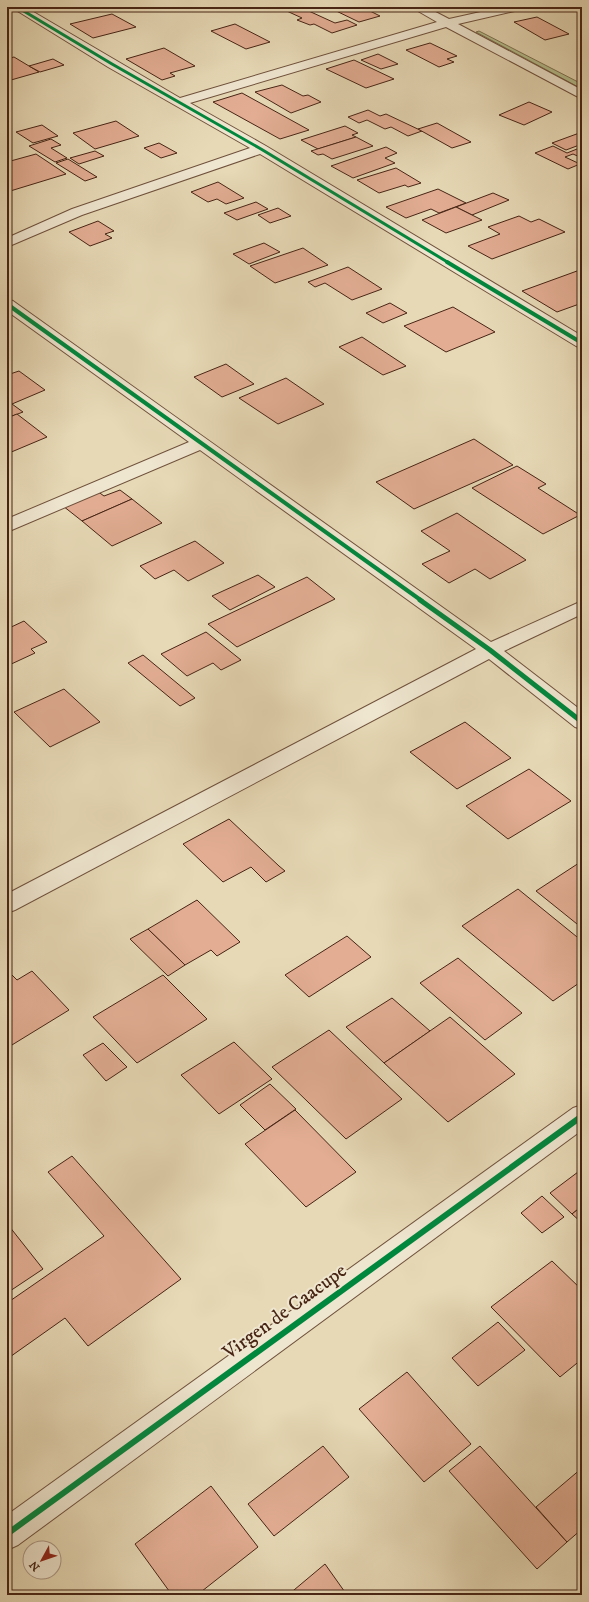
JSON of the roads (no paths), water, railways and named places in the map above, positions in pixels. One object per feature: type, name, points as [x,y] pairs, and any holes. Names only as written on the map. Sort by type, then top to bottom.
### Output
[{"type":"street","points":[[17,7],[261,149],[582,343]]},
{"type":"street","points":[[417,7],[582,95]]},
{"type":"street","points":[[179,102],[447,23],[519,7]]},
{"type":"street","points":[[450,10],[481,26]]},
{"type":"street","points":[[7,243],[77,212],[261,149]]},
{"type":"street","points":[[7,304],[490,650],[582,722]]},
{"type":"street","points":[[7,526],[202,443]]},
{"type":"street","points":[[7,904],[490,650],[582,607]]},
{"type":"street","name":"Virgen de Caacupe","points":[[7,1534],[582,1116]]}]
